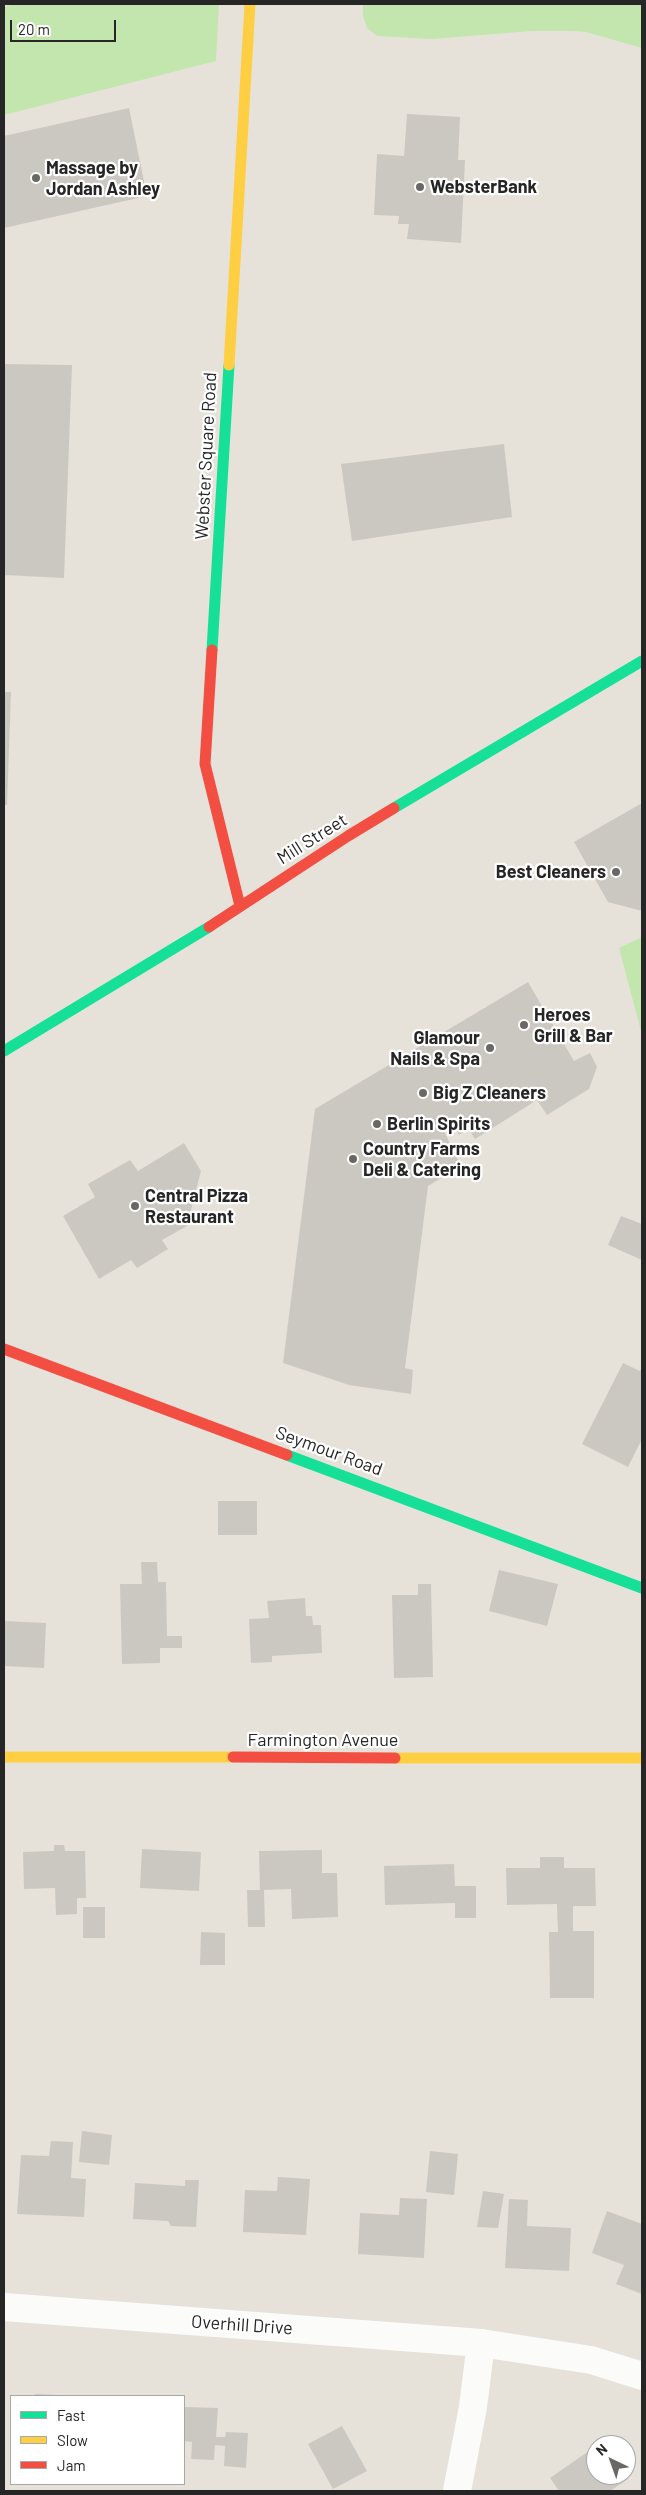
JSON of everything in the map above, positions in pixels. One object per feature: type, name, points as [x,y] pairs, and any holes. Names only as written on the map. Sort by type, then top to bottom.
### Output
[{"type":"main road","name":"Webster Square Road","points":[[240,906],[205,764],[250,4]]},
{"type":"main road","name":"Mill Street","points":[[4,1051],[176,949],[348,836],[642,662]]},
{"type":"main road","name":"Seymour Road","points":[[4,1348],[642,1588]]},
{"type":"main road","name":"Farmington Avenue","points":[[4,1757],[642,1758]]},
{"type":"street","name":"Overhill Drive","points":[[4,2307],[481,2343],[591,2360],[642,2376]]},
{"type":"street","points":[[457,2491],[473,2407],[481,2343]]},
{"type":"green space","points":[[14,4],[219,4],[216,61],[4,115],[4,7]]},
{"type":"green space","points":[[363,4],[642,4],[642,48],[586,32],[573,31],[532,31],[432,39],[377,36],[367,28],[363,16]]},
{"type":"green space","points":[[642,937],[642,1035],[619,948]]},
{"type":"building","points":[[129,108],[147,196],[4,228],[4,136]]},
{"type":"building","name":"WebsterBank","points":[[407,114],[460,117],[458,160],[465,160],[461,243],[407,239],[409,224],[398,224],[399,216],[374,215],[377,154],[404,156]]},
{"type":"building","points":[[4,364],[72,365],[64,578],[4,575]]},
{"type":"building","points":[[504,444],[512,517],[352,541],[341,464]]},
{"type":"building","points":[[4,692],[11,692],[7,805],[4,805]]},
{"type":"building","name":"Best Cleaners","points":[[642,803],[642,911],[608,902],[574,842]]},
{"type":"building","points":[[528,982],[574,1061],[590,1053],[597,1067],[589,1089],[547,1115],[537,1100],[475,1139],[468,1128],[459,1135],[447,1116],[439,1121],[461,1166],[428,1186],[405,1368],[413,1370],[411,1394],[349,1385],[283,1363],[315,1109]]},
{"type":"building","name":"Central Pizza Restaurant","points":[[184,1143],[201,1171],[187,1226],[162,1240],[168,1249],[137,1268],[131,1260],[99,1279],[63,1216],[95,1197],[88,1184],[130,1160],[138,1171]]},
{"type":"building","points":[[621,1216],[642,1224],[642,1260],[608,1245]]},
{"type":"building","points":[[623,1363],[640,1371],[642,1367],[642,1439],[628,1467],[582,1444]]},
{"type":"building","points":[[218,1501],[257,1501],[257,1535],[218,1535]]},
{"type":"building","points":[[141,1562],[157,1562],[158,1582],[166,1582],[167,1636],[182,1636],[182,1648],[160,1648],[160,1663],[122,1664],[120,1584],[142,1584]]},
{"type":"building","points":[[499,1570],[558,1584],[547,1626],[489,1611]]},
{"type":"building","points":[[418,1584],[431,1584],[433,1677],[394,1678],[392,1595],[418,1595]]},
{"type":"building","points":[[305,1598],[306,1616],[312,1616],[313,1625],[321,1625],[322,1653],[272,1656],[272,1662],[251,1663],[249,1619],[269,1618],[267,1601]]},
{"type":"building","points":[[4,1621],[46,1623],[44,1668],[4,1666]]},
{"type":"building","points":[[54,1845],[64,1845],[65,1851],[85,1851],[86,1898],[77,1898],[77,1914],[56,1915],[55,1888],[24,1889],[23,1852],[54,1851]]},
{"type":"building","points":[[142,1849],[201,1852],[199,1891],[140,1888]]},
{"type":"building","points":[[322,1850],[322,1873],[337,1873],[338,1917],[292,1919],[291,1889],[264,1890],[265,1927],[248,1927],[247,1890],[260,1890],[259,1851]]},
{"type":"building","points":[[540,1857],[564,1857],[564,1868],[595,1868],[596,1906],[573,1906],[573,1931],[594,1931],[594,1998],[550,1998],[549,1932],[558,1932],[557,1904],[507,1905],[506,1868],[540,1868]]},
{"type":"building","points":[[454,1864],[455,1886],[476,1886],[476,1918],[455,1918],[455,1903],[385,1905],[384,1866]]},
{"type":"building","points":[[83,1907],[105,1907],[105,1938],[83,1938]]},
{"type":"building","points":[[201,1932],[225,1933],[225,1965],[200,1965]]},
{"type":"building","points":[[82,2131],[112,2135],[109,2165],[79,2162]]},
{"type":"building","points":[[51,2141],[73,2142],[71,2178],[86,2179],[84,2217],[17,2214],[21,2155],[49,2156]]},
{"type":"building","points":[[430,2151],[458,2154],[454,2195],[426,2192]]},
{"type":"building","points":[[278,2177],[310,2179],[306,2235],[243,2232],[245,2190],[277,2191]]},
{"type":"building","points":[[185,2180],[199,2180],[196,2227],[171,2226],[168,2221],[133,2219],[135,2183],[185,2186]]},
{"type":"building","points":[[483,2191],[504,2194],[498,2228],[477,2227]]},
{"type":"building","points":[[400,2198],[427,2199],[424,2258],[358,2254],[360,2213],[399,2215]]},
{"type":"building","points":[[509,2199],[528,2200],[527,2226],[571,2228],[569,2271],[505,2268]]},
{"type":"building","points":[[607,2211],[642,2224],[642,2294],[616,2284],[624,2265],[592,2253]]},
{"type":"building","points":[[185,2407],[218,2408],[216,2437],[225,2437],[226,2432],[248,2433],[246,2468],[224,2466],[225,2446],[215,2445],[214,2460],[191,2459],[192,2442],[185,2441]]},
{"type":"building","points":[[342,2426],[367,2471],[333,2489],[308,2444]]},
{"type":"building","points":[[586,2453],[586,2485],[619,2485],[610,2491],[559,2491],[550,2478]]},
{"type":"traffic: fast","points":[[212,650],[229,365]]},
{"type":"traffic: fast","points":[[394,808],[642,661]]},
{"type":"traffic: fast","points":[[4,1051],[209,927]]},
{"type":"traffic: fast","points":[[287,1455],[642,1588]]},
{"type":"traffic: slow","points":[[229,365],[250,4]]},
{"type":"traffic: slow","points":[[4,1757],[233,1757]]},
{"type":"traffic: slow","points":[[395,1758],[642,1758]]},
{"type":"traffic: jam","points":[[212,650],[205,764],[240,906]]},
{"type":"traffic: jam","points":[[209,927],[394,808]]},
{"type":"traffic: jam","points":[[4,1349],[287,1455]]},
{"type":"traffic: jam","points":[[233,1757],[395,1758]]},
{"type":"place","name":"Massage by Jordan Ashley","points":[[36,178]]},
{"type":"place","name":"WebsterBank","points":[[420,187]]},
{"type":"place","name":"Best Cleaners","points":[[616,872]]},
{"type":"place","name":"Heroes Grill & Bar","points":[[524,1025]]},
{"type":"place","name":"Glamour Nails & Spa","points":[[490,1048]]},
{"type":"place","name":"Big Z Cleaners","points":[[423,1093]]},
{"type":"place","name":"Berlin Spirits","points":[[377,1124]]},
{"type":"place","name":"Country Farms Deli & Catering","points":[[353,1159]]},
{"type":"place","name":"Central Pizza Restaurant","points":[[135,1206]]}]
